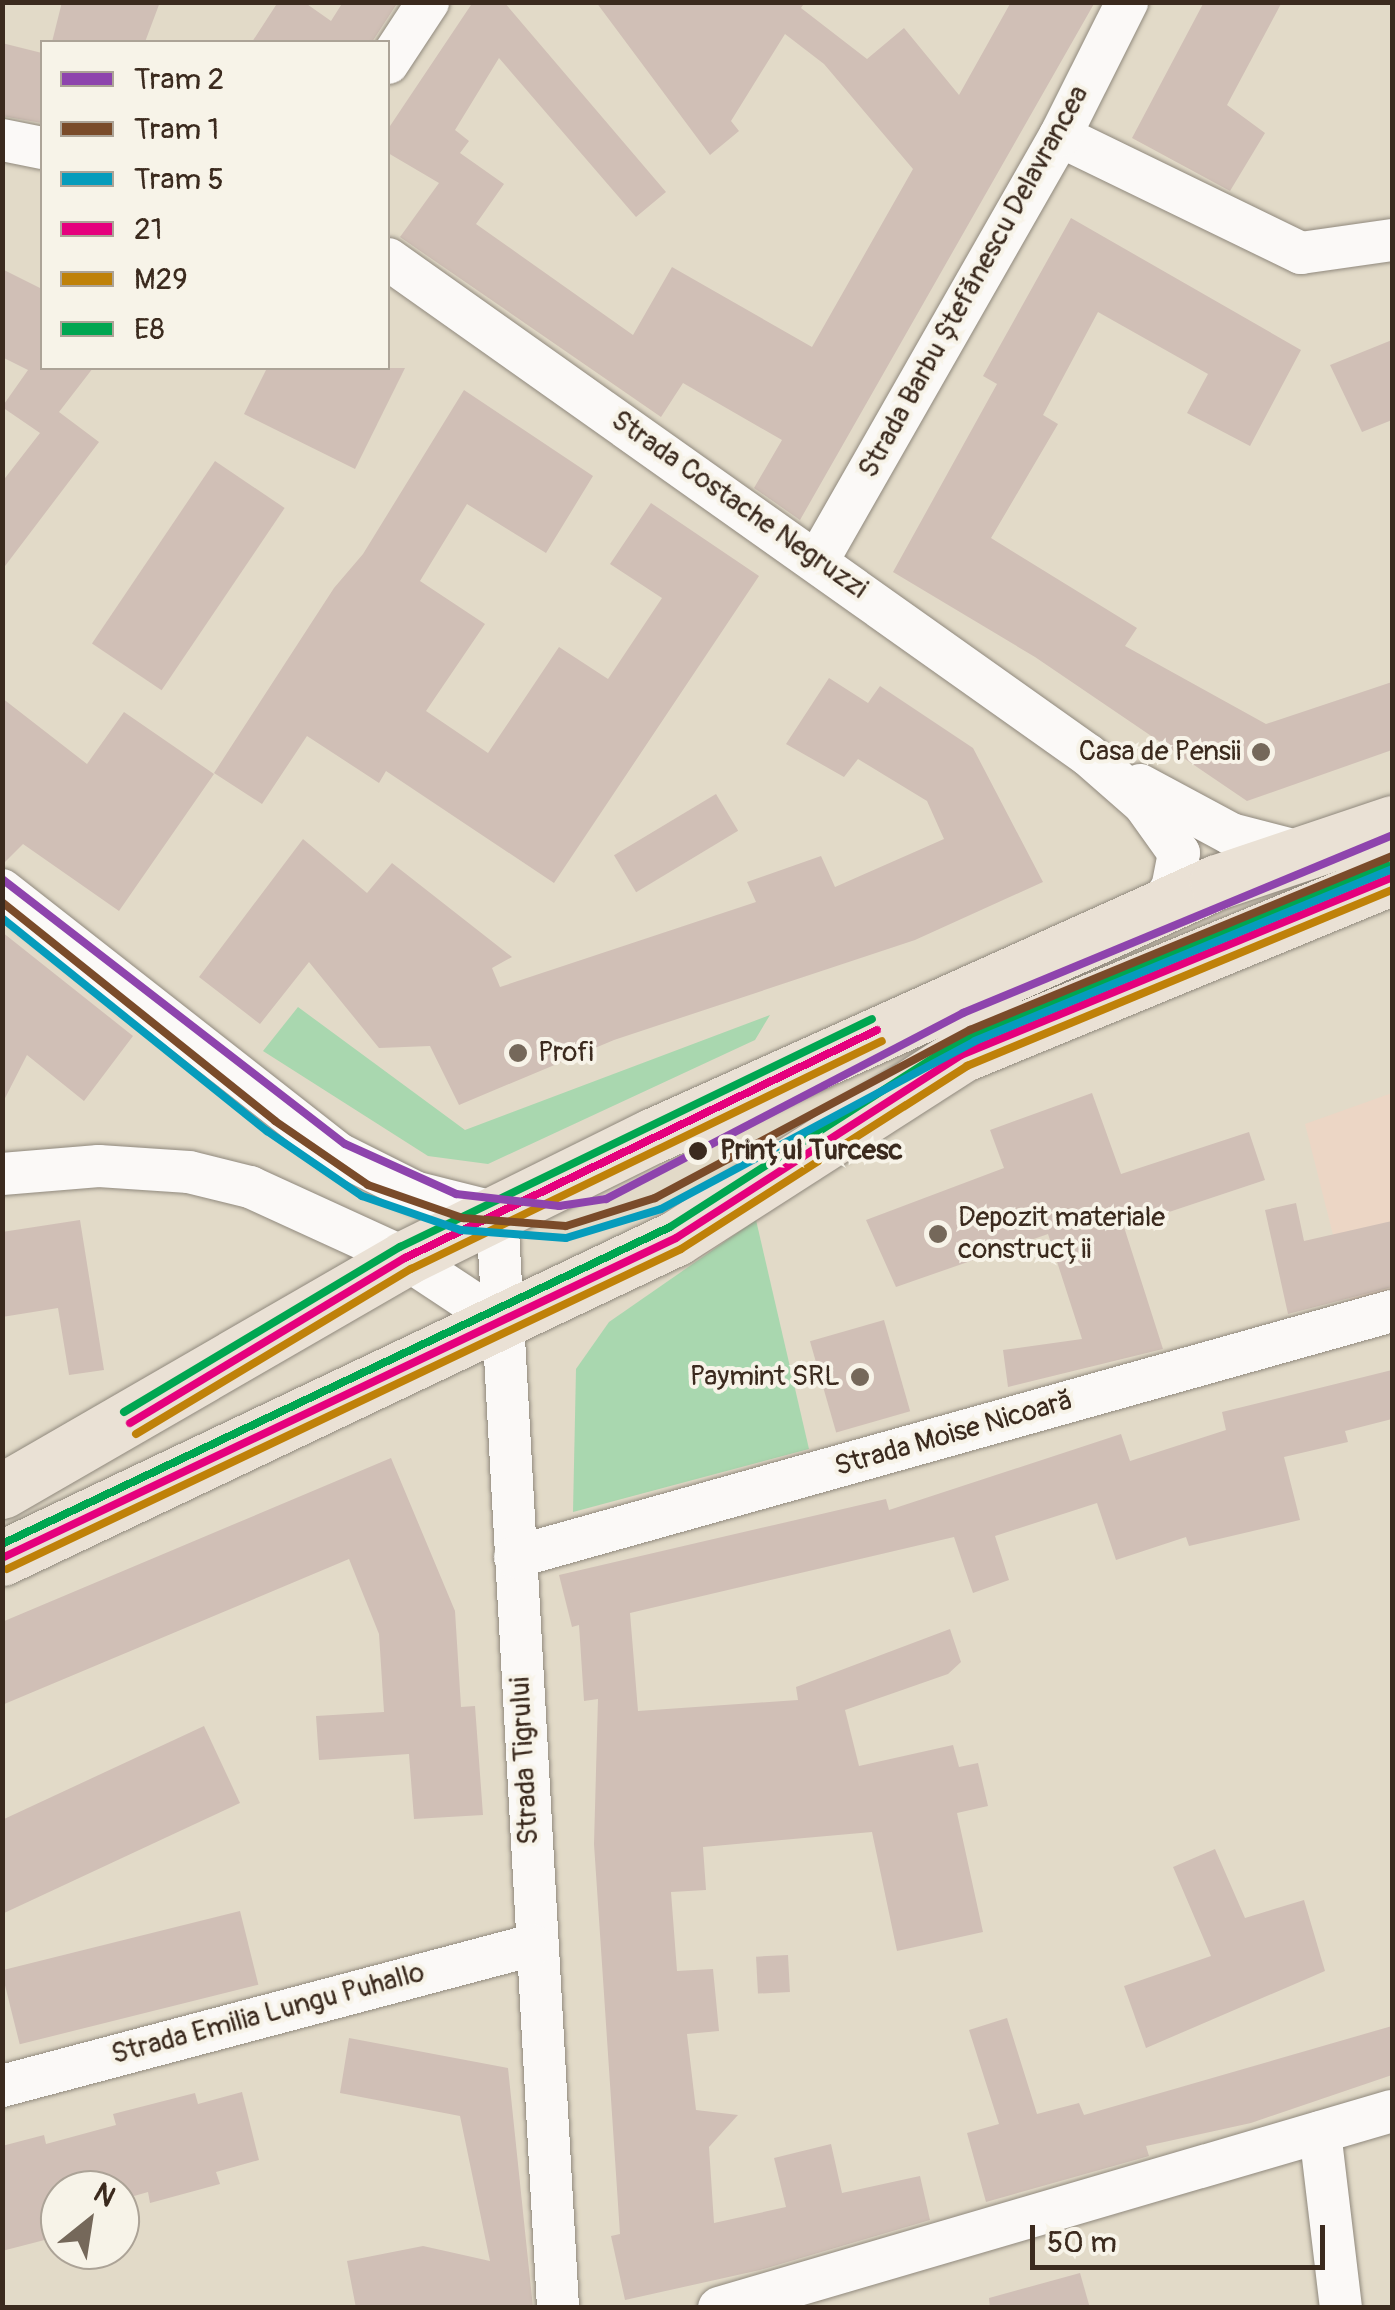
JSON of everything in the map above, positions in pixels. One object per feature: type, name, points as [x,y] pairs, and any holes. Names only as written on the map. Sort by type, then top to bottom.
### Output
[{"type":"main road","points":[[2,1491],[405,1258],[497,1213],[913,1014],[1158,906],[1300,852],[1392,823]]},
{"type":"main road","points":[[2,1558],[505,1324],[676,1238],[961,1055],[1392,877]]},
{"type":"street","points":[[390,59],[428,2]]},
{"type":"street","name":"Strada Barbu Ștefănescu Delavrancea","points":[[818,560],[1060,136],[1127,2]]},
{"type":"street","points":[[1060,136],[1301,253],[1392,240]]},
{"type":"street","points":[[2,140],[40,148]]},
{"type":"street","name":"Strada Costache Negruzzi","points":[[390,260],[818,560],[1088,755],[1144,804],[1179,853],[1172,888],[1158,906]]},
{"type":"street","name":"Strada Costache Negruzzi","points":[[1088,755],[1231,834],[1300,852]]},
{"type":"street","points":[[2,890],[339,1154],[417,1193],[497,1213]]},
{"type":"street","points":[[2,1174],[99,1166],[189,1172],[250,1187],[405,1258],[505,1324]]},
{"type":"street","name":"Strada Tigrului","points":[[497,1213],[534,1945],[558,2308]]},
{"type":"street","name":"Strada Moise Nicoară","points":[[515,1556],[1392,1311]]},
{"type":"street","name":"Strada Emilia Lungu Puhallo","points":[[2,2086],[534,1945]]},
{"type":"street","points":[[719,2308],[1392,2110]]},
{"type":"street","points":[[1320,2132],[1341,2308]]},
{"type":"shaded area","points":[[1392,1093],[1392,1294],[1352,1310],[1305,1124]]},
{"type":"green space","points":[[298,1007],[465,1130],[770,1015],[755,1040],[488,1164],[428,1156],[263,1051]]},
{"type":"green space","points":[[756,1220],[809,1449],[573,1512],[576,1369],[609,1322]]},
{"type":"building","points":[[62,2],[160,2],[146,40],[52,40]]},
{"type":"building","points":[[278,2],[304,2],[331,21],[343,2],[398,2],[373,40],[253,40]]},
{"type":"building","points":[[473,2],[504,2],[666,192],[636,217],[499,58],[455,130],[469,141],[460,153],[504,184],[476,224],[633,335],[672,267],[812,347],[913,169],[824,64],[785,34],[731,121],[739,131],[710,155],[596,2],[805,2],[801,8],[867,59],[904,28],[959,95],[1011,2],[1095,2],[800,520],[754,488],[782,440],[683,383],[661,417],[400,237],[439,183],[390,154],[390,126]]},
{"type":"building","points":[[1204,2],[1282,2],[1227,105],[1265,133],[1230,191],[1132,138]]},
{"type":"building","points":[[2,43],[40,52],[40,123],[2,116]]},
{"type":"building","points":[[1071,218],[1301,350],[1250,446],[1187,413],[1208,374],[1098,312],[1043,415],[1058,424],[991,538],[1137,628],[1125,646],[1266,724],[1392,682],[1392,750],[1247,801],[1035,657],[893,572],[997,384],[983,376]]},
{"type":"building","points":[[2,269],[40,288],[40,370],[91,370],[59,412],[99,442],[2,570],[2,482],[40,433],[2,407],[28,370],[2,357]]},
{"type":"building","points":[[1392,340],[1392,420],[1362,432],[1330,365]]},
{"type":"building","points":[[405,368],[355,469],[244,414],[266,370]]},
{"type":"building","points":[[464,390],[593,476],[546,553],[467,504],[420,581],[485,624],[426,711],[488,753],[559,647],[608,679],[662,598],[610,564],[651,503],[759,576],[554,883],[386,771],[379,783],[307,736],[262,804],[214,773],[334,588],[363,554]]},
{"type":"building","points":[[215,461],[285,508],[162,690],[92,643]]},
{"type":"building","points":[[829,678],[868,703],[880,686],[973,748],[1043,882],[915,940],[614,1040],[459,1105],[430,1046],[379,1048],[309,962],[260,1024],[199,977],[303,839],[367,893],[392,863],[512,957],[492,968],[500,987],[756,902],[747,882],[821,856],[835,887],[944,839],[927,801],[858,759],[844,777],[786,744]]},
{"type":"building","points":[[2,698],[87,764],[124,712],[214,774],[119,911],[23,844],[2,865]]},
{"type":"building","points":[[716,794],[738,831],[636,892],[614,855]]},
{"type":"building","points":[[2,932],[133,1036],[84,1101],[27,1055],[2,1104]]},
{"type":"building","points":[[1092,1093],[1121,1174],[1249,1132],[1265,1180],[1124,1227],[1163,1349],[1008,1387],[1003,1350],[1082,1339],[1048,1234],[896,1287],[866,1220],[1004,1168],[990,1130]]},
{"type":"building","points":[[1296,1203],[1304,1241],[1392,1221],[1392,1287],[1288,1314],[1265,1210]]},
{"type":"building","points":[[80,1220],[104,1370],[69,1375],[58,1308],[2,1317],[2,1232]]},
{"type":"building","name":"Paymint SRL","points":[[884,1320],[910,1411],[836,1433],[810,1341]]},
{"type":"building","points":[[1392,1370],[1392,1419],[1345,1431],[1348,1442],[1284,1457],[1300,1520],[1189,1546],[1186,1537],[1116,1560],[1097,1503],[995,1536],[1009,1580],[973,1593],[954,1537],[630,1613],[638,1711],[798,1700],[796,1687],[950,1629],[961,1662],[948,1674],[845,1710],[859,1766],[953,1745],[959,1767],[978,1763],[988,1806],[957,1813],[983,1932],[897,1951],[872,1832],[703,1847],[706,1890],[671,1892],[677,1971],[713,1969],[719,2031],[687,2034],[696,2110],[738,2115],[709,2147],[714,2223],[786,2207],[774,2158],[831,2144],[842,2193],[920,2176],[930,2220],[760,2270],[625,2300],[611,2236],[620,2234],[594,1844],[598,1699],[584,1701],[579,1625],[572,1627],[559,1575],[886,1499],[889,1510],[1121,1434],[1130,1461],[1226,1430],[1222,1412]]},
{"type":"building","points":[[391,1458],[455,1611],[461,1707],[475,1706],[483,1815],[414,1819],[409,1754],[319,1760],[316,1716],[384,1712],[379,1634],[349,1559],[2,1705],[2,1622]]},
{"type":"building","points":[[204,1726],[240,1803],[2,1914],[2,1820]]},
{"type":"building","points":[[1215,1849],[1245,1918],[1304,1900],[1325,1971],[1146,2048],[1124,1986],[1211,1956],[1173,1867]]},
{"type":"building","points":[[240,1911],[258,1985],[20,2044],[2,1970]]},
{"type":"building","points":[[788,1955],[790,1992],[758,1994],[756,1957]]},
{"type":"building","points":[[1007,2018],[1037,2114],[1079,2103],[1084,2115],[1392,2026],[1392,2075],[1251,2123],[1146,2146],[1149,2156],[986,2202],[967,2133],[999,2124],[969,2030]]},
{"type":"building","points":[[349,2038],[508,2068],[533,2308],[356,2308],[347,2261],[423,2246],[490,2261],[460,2116],[340,2093]]},
{"type":"building","points":[[242,2092],[259,2160],[216,2172],[220,2184],[150,2203],[148,2192],[140,2194],[140,2170],[40,2170],[40,2241],[2,2251],[2,2146],[44,2135],[46,2144],[116,2125],[113,2114],[195,2093],[198,2104]]},
{"type":"building","points":[[1080,2273],[1090,2308],[990,2308],[989,2298]]},
{"type":"tram line","name":"2","points":[[2,879],[345,1144],[456,1194],[559,1206],[606,1199],[963,1013],[1392,835]]},
{"type":"tram line","name":"1","points":[[2,902],[275,1121],[368,1185],[463,1218],[566,1226],[655,1198],[970,1030],[1392,856]]},
{"type":"tram line","name":"5","points":[[2,918],[267,1131],[362,1196],[461,1230],[566,1238],[661,1209],[975,1041],[1392,869]]},
{"type":"transit line","name":"E8","points":[[2,1544],[670,1227],[955,1044],[1387,865]]},
{"type":"transit line","name":"21","points":[[2,1558],[676,1238],[961,1055],[1392,877]]},
{"type":"transit line","name":"M29","points":[[7,1569],[681,1249],[967,1066],[1392,890]]},
{"type":"transit line","name":"E8","points":[[124,1412],[400,1247],[872,1019]]},
{"type":"transit line","name":"21","points":[[130,1423],[405,1258],[877,1030]]},
{"type":"transit line","name":"M29","points":[[136,1434],[411,1269],[882,1041]]},
{"type":"place","name":"Casa de Pensii","points":[[1261,752]]},
{"type":"place","name":"Profi","points":[[518,1053]]},
{"type":"place","name":"Prințul Turcesc","points":[[698,1151]]},
{"type":"place","name":"Depozit materiale construcții","points":[[938,1234]]},
{"type":"place","name":"Paymint SRL","points":[[860,1377]]}]
